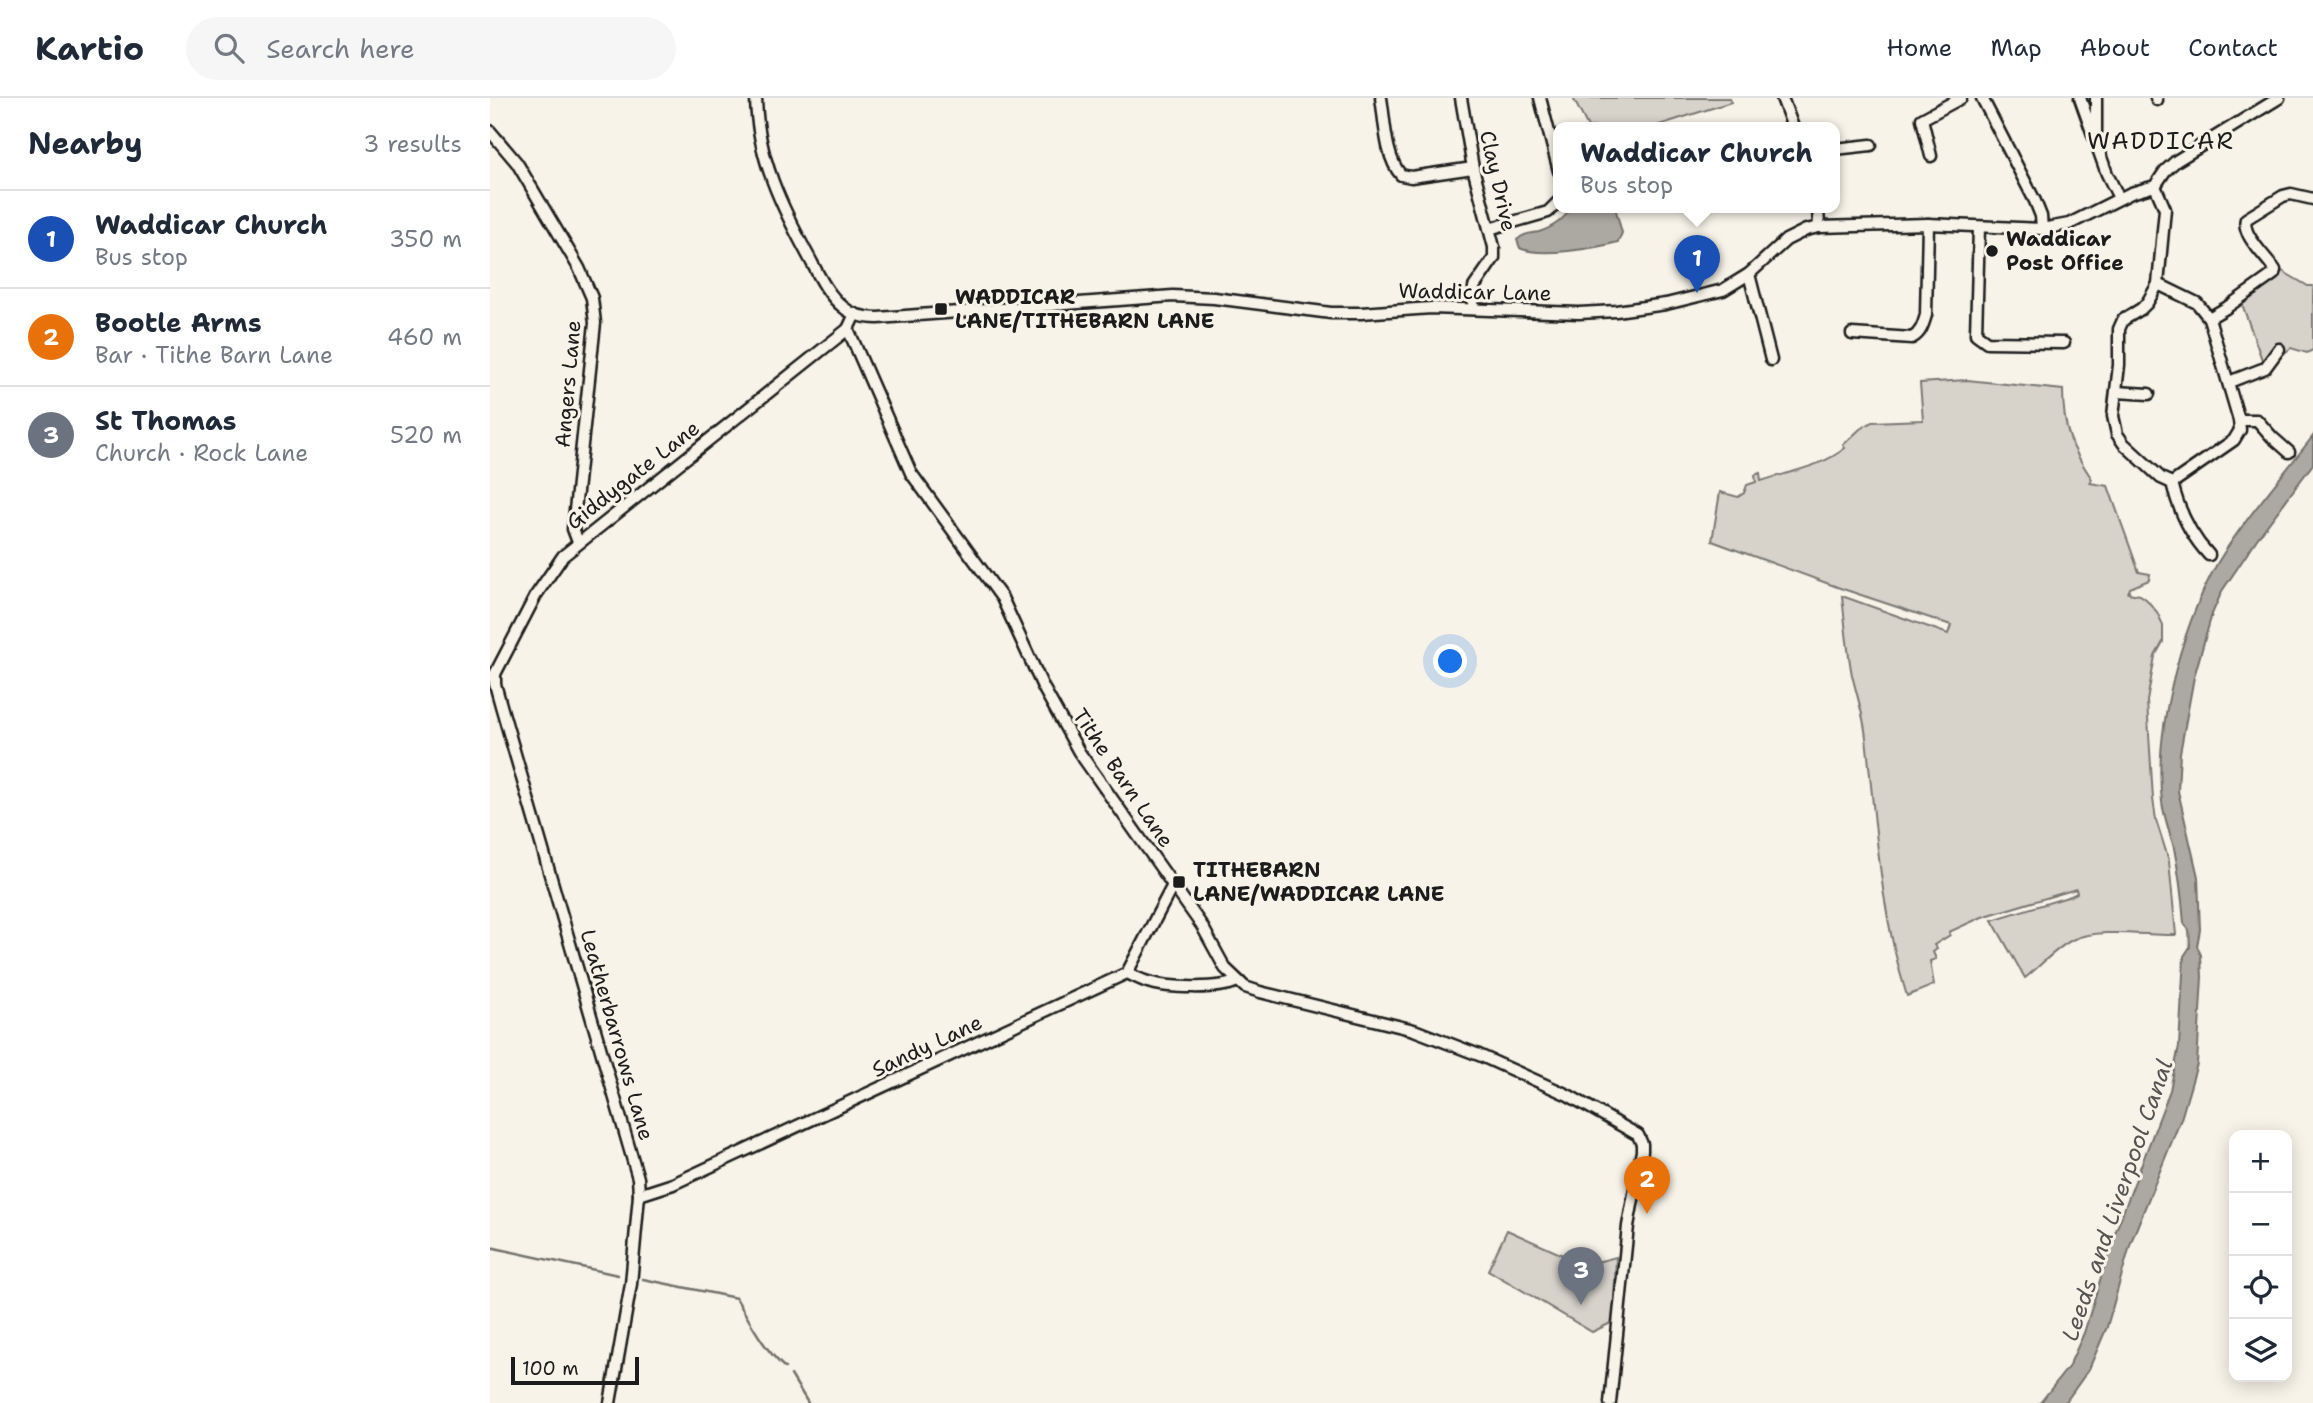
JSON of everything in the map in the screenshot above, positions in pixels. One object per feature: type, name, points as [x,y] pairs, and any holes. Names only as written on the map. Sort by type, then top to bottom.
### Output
[{"type":"street","points":[[756,98],[763,154],[785,208],[831,295],[843,308],[855,314],[848,329]]},
{"type":"street","points":[[1381,98],[1392,158],[1401,175],[1411,177],[1473,168]]},
{"type":"street","name":"Clay Drive","points":[[1461,98],[1473,168],[1494,258],[1474,287],[1473,309]]},
{"type":"street","points":[[1540,98],[1553,148]]},
{"type":"street","points":[[1782,98],[1791,122]]},
{"type":"street","points":[[1931,156],[1922,119],[1961,98]]},
{"type":"street","points":[[1982,98],[2035,201],[2041,216],[2042,229]]},
{"type":"street","points":[[2080,98],[2119,198]]},
{"type":"street","points":[[2096,98],[2096,140]]},
{"type":"street","points":[[2209,555],[2194,539],[2176,500],[2172,484],[2161,478],[2124,444],[2117,434],[2113,415],[2119,329],[2123,320],[2147,303],[2158,284],[2165,209],[2155,186],[2165,171],[2176,161],[2279,98]]},
{"type":"street","name":"Angers Lane","points":[[490,131],[517,163],[579,268],[592,298],[595,324],[573,529],[578,542]]},
{"type":"street","points":[[1840,148],[1871,145]]},
{"type":"street","name":"Waddicar Lane","points":[[855,314],[878,318],[1173,296],[1214,298],[1331,313],[1431,308],[1579,313],[1616,311],[1666,304],[1723,290],[1749,274],[1786,240],[1806,230],[1819,227],[1928,224],[2042,229],[2084,218],[2119,198],[2155,186]]},
{"type":"street","points":[[2208,318],[2227,308],[2274,274],[2266,256],[2246,232],[2246,219],[2291,194],[2313,199]]},
{"type":"street","points":[[1489,229],[1548,212],[1553,207]]},
{"type":"street","points":[[1818,213],[1819,227]]},
{"type":"street","points":[[1852,334],[1912,338],[1918,335],[1926,315],[1928,224]]},
{"type":"street","points":[[1979,227],[1976,334],[1987,342],[2064,343]]},
{"type":"street","points":[[1749,274],[1771,360]]},
{"type":"street","points":[[2158,284],[2197,303],[2208,318],[2229,382],[2240,430],[2234,440],[2172,484]]},
{"type":"street","name":"Giddygate Lane","points":[[493,687],[497,667],[536,595],[563,556],[848,329]]},
{"type":"street","name":"Tithe Barn Lane","points":[[848,329],[911,472],[1003,598],[1043,687],[1079,752],[1202,926],[1225,968],[1237,981]]},
{"type":"street","points":[[2229,382],[2265,368],[2279,349]]},
{"type":"street","points":[[2116,392],[2149,394]]},
{"type":"street","points":[[2101,414],[2113,415]]},
{"type":"street","points":[[2239,420],[2257,421],[2290,452]]},
{"type":"street","name":"Leatherbarrows Lane","points":[[493,687],[638,1178],[639,1195],[631,1283],[610,1403]]},
{"type":"street","points":[[1173,885],[1127,973],[1163,985],[1222,986],[1237,981],[1260,992],[1314,1007],[1414,1030],[1479,1055],[1568,1095],[1633,1131],[1640,1139],[1642,1151],[1628,1226],[1610,1403]]},
{"type":"street","name":"Sandy Lane","points":[[639,1195],[673,1184],[1127,973]]},
{"type":"shaded area","points":[[1573,98],[1730,98],[1731,102],[1669,122],[1585,122]]},
{"type":"shaded area","points":[[1567,213],[1617,213],[1622,233],[1618,242],[1583,249],[1541,252],[1520,248],[1517,240],[1562,219]]},
{"type":"shaded area","points":[[2282,271],[2308,286],[2313,286],[2313,350],[2307,353],[2291,348],[2265,368],[2241,301]]},
{"type":"shaded area","points":[[1967,380],[2063,390],[2067,427],[2079,457],[2092,479],[2090,483],[2108,486],[2139,572],[2150,574],[2149,580],[2130,588],[2128,593],[2146,599],[2163,625],[2163,642],[2155,656],[2147,701],[2153,799],[2156,820],[2169,861],[2176,935],[2109,933],[2083,936],[2060,948],[2025,978],[1992,920],[2071,896],[2077,893],[2076,889],[1982,917],[1949,932],[1950,935],[1934,945],[1937,949],[1933,952],[1936,959],[1930,961],[1934,985],[1907,996],[1885,900],[1865,730],[1850,665],[1842,596],[1948,634],[1951,625],[1712,541],[1720,492],[1738,497],[1744,493],[1747,485],[1756,482],[1755,475],[1760,473],[1761,481],[1827,459],[1845,448],[1843,445],[1872,422],[1923,420],[1920,383]]},
{"type":"shaded area","points":[[2313,436],[2313,464],[2222,591],[2212,614],[2194,677],[2180,753],[2178,791],[2198,877],[2200,930],[2197,946],[2201,955],[2202,977],[2197,1064],[2181,1119],[2131,1242],[2107,1327],[2089,1369],[2065,1403],[2040,1403],[2069,1366],[2084,1333],[2112,1241],[2170,1090],[2179,1046],[2184,956],[2190,947],[2189,930],[2184,923],[2176,857],[2162,802],[2160,773],[2167,706],[2175,672],[2197,605],[2210,576],[2257,507]]},
{"type":"shaded area","points":[[1507,1230],[1585,1265],[1616,1257],[1613,1322],[1592,1332],[1488,1270]]},
{"type":"waterway","points":[[490,1247],[618,1275]]},
{"type":"waterway","points":[[643,1279],[736,1298],[764,1344],[785,1368]]},
{"type":"waterway","points":[[791,1375],[808,1403]]},
{"type":"place","name":"Waddicar Post Office","points":[[1992,251]]},
{"type":"place","name":"Waddicar Church","points":[[1697,293]]},
{"type":"place","name":"WADDICAR LANE/TITHEBARN LANE","points":[[941,309]]},
{"type":"place","name":"TITHEBARN LANE/WADDICAR LANE","points":[[1179,882]]},
{"type":"place","name":"Bootle Arms","points":[[1647,1214]]},
{"type":"place","name":"St Thomas","points":[[1581,1305]]},
{"type":"district","name":"WADDICAR","points":[[2161,141]]},
{"type":"water label","name":"Leeds and Liverpool Canal","points":[[2117,1200]]}]
